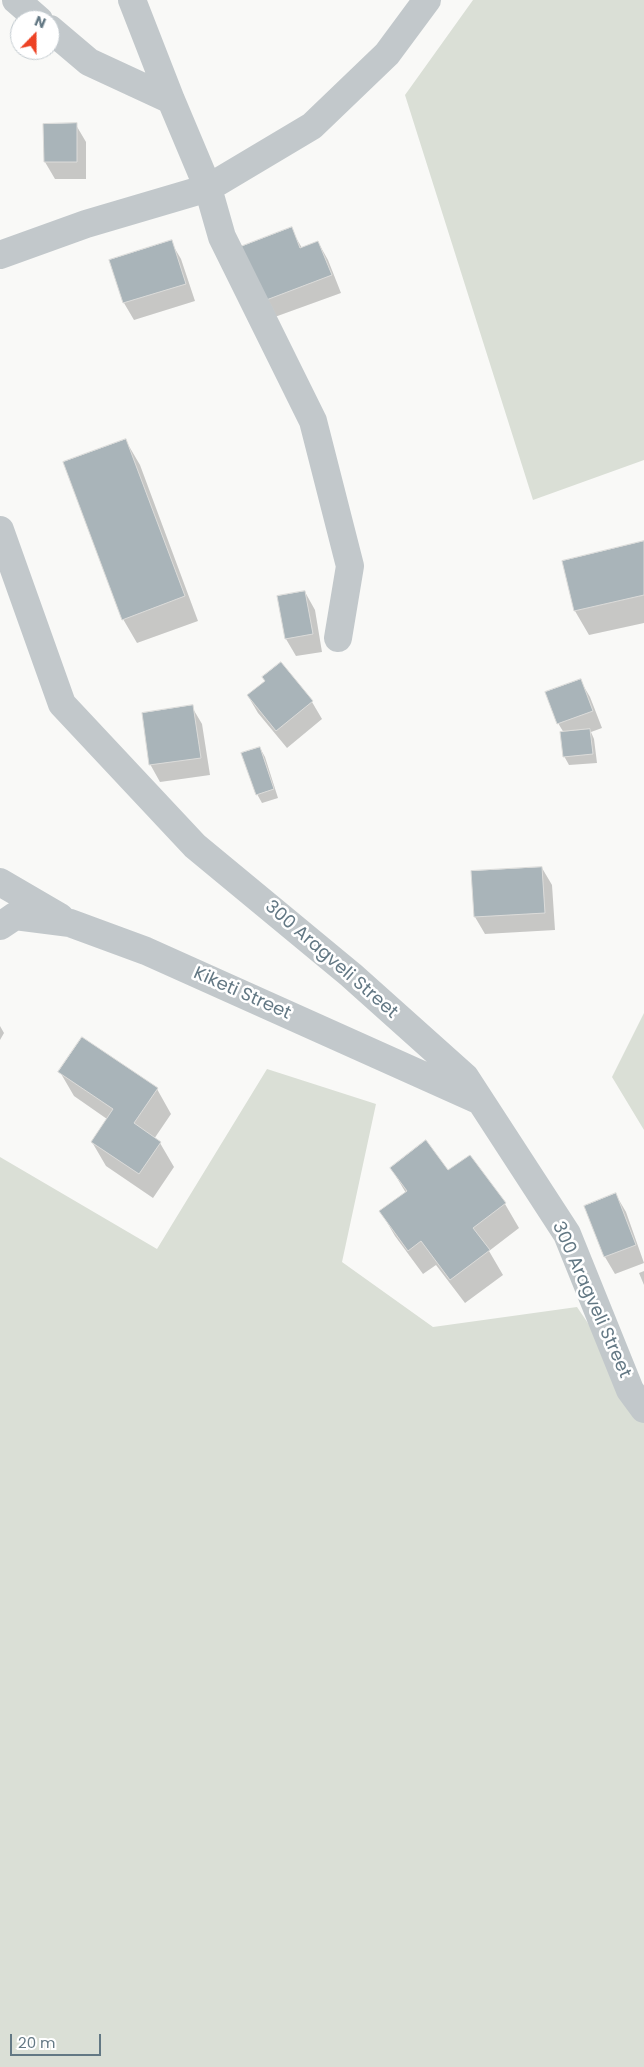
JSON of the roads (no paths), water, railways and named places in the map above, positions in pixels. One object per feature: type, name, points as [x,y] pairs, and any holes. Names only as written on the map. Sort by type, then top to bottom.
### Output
[{"type":"street","points":[[16,0],[28,10]]},
{"type":"street","points":[[132,0],[208,188],[222,237],[313,421],[350,566],[338,638]]},
{"type":"street","points":[[0,255],[86,224],[208,188],[312,126],[387,54],[427,0]]},
{"type":"street","points":[[60,37],[89,62],[171,100]]},
{"type":"street","name":"300 Aragveli Street","points":[[0,530],[62,704],[196,846],[351,975],[465,1077],[566,1234],[630,1390],[644,1409]]},
{"type":"street","points":[[0,882],[70,923]]},
{"type":"street","name":"Kiketi Street","points":[[0,926],[14,916],[70,923],[146,951],[480,1101]]}]
